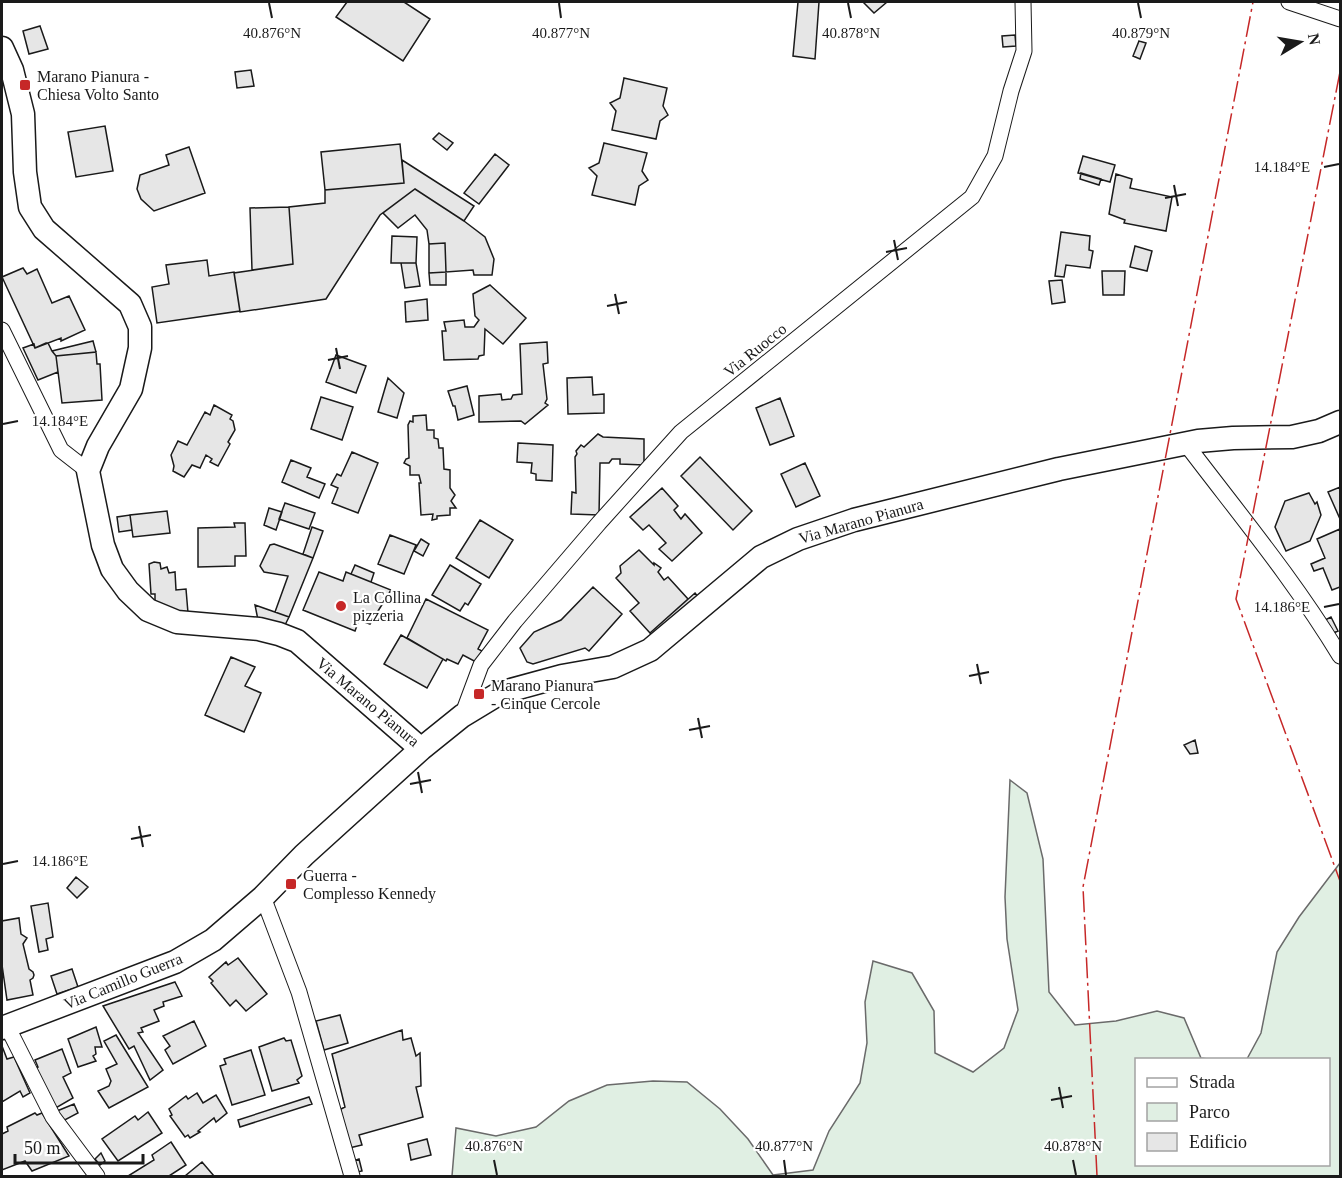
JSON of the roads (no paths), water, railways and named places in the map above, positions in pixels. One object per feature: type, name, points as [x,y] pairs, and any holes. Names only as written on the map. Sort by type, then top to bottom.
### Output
[{"type":"street","name":"Via Ruocco","points":[[462,716],[481,665],[515,621],[681,432],[972,197],[995,156],[1011,91],[1024,51],[1023,2]]},
{"type":"street","points":[[1289,2],[1341,19]]},
{"type":"street","points":[[2,48],[12,70],[24,114],[25,172],[30,207],[44,229],[130,304],[140,327],[140,348],[131,389],[98,446],[88,471],[61,450],[2,330]]},
{"type":"street","name":"Via Marano Pianura","points":[[88,471],[103,544],[112,569],[128,591],[148,610],[177,622],[259,630],[297,641],[421,749],[462,716],[500,693],[562,676],[613,667],[650,650],[761,557],[798,539],[854,520],[1048,472],[1186,444],[1233,438],[1292,437],[1319,431],[1341,422]]},
{"type":"street","points":[[1186,444],[1292,581],[1341,656]]},
{"type":"street","name":"Via Camillo Guerra","points":[[4,1027],[179,960],[213,940],[263,897],[304,855],[421,749]]},
{"type":"street","points":[[263,897],[299,992],[352,1176]]},
{"type":"street","points":[[4,1027],[53,1117],[97,1176]]},
{"type":"place","name":"Marano Pianura - Chiesa Volto Santo","points":[[25,85]]},
{"type":"place","name":"La Collina pizzeria","points":[[341,606]]},
{"type":"place","name":"Marano Pianura - Cinque Cercole","points":[[479,694]]},
{"type":"place","name":"Guerra - Complesso Kennedy","points":[[291,884]]}]
